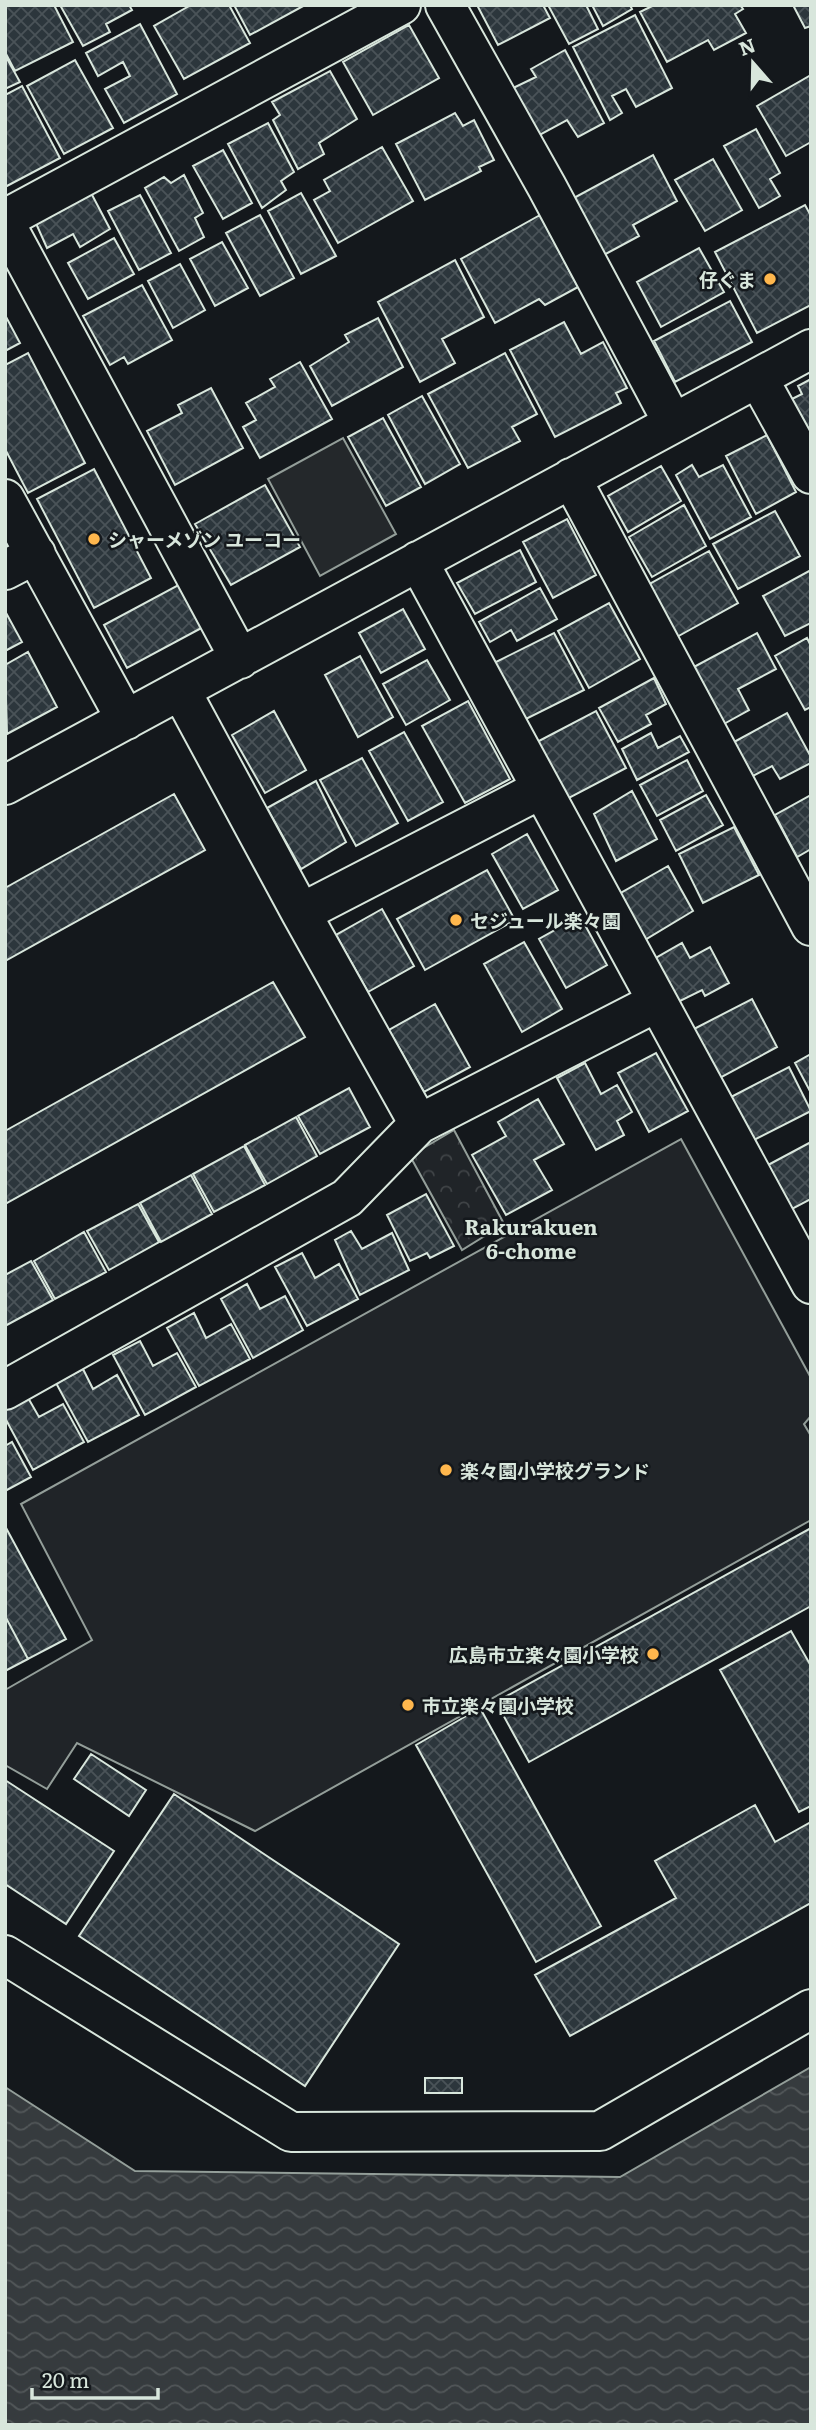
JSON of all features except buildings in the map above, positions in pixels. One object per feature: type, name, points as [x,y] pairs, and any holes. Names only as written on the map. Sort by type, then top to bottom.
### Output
[{"type":"street","points":[[240,659],[5,221],[401,5]]},
{"type":"street","points":[[445,5],[547,187],[673,423]]},
{"type":"street","points":[[5,785],[811,349]]},
{"type":"street","points":[[758,377],[811,474]]},
{"type":"street","points":[[572,478],[811,926]]},
{"type":"street","points":[[5,499],[20,562],[126,720]]},
{"type":"street","points":[[418,561],[811,1284]]},
{"type":"street","points":[[181,691],[419,1124]]},
{"type":"street","points":[[301,913],[541,789]]},
{"type":"street","points":[[5,1390],[347,1198],[419,1124],[657,1002]]},
{"type":"street","points":[[5,1955],[291,2132],[600,2131],[811,2009]]},
{"type":"green space","points":[[454,1130],[504,1224],[462,1250],[410,1156]]},
{"type":"green space","name":"楽々園小学校グランド","points":[[681,1139],[811,1378],[811,1416],[804,1424],[811,1436],[811,1520],[255,1831],[77,1743],[47,1789],[5,1765],[5,1690],[92,1640],[21,1504]]},
{"type":"shaded area","points":[[343,438],[396,534],[320,576],[268,479]]},
{"type":"water","points":[[811,2067],[811,2425],[5,2425],[5,2087],[135,2171],[620,2177]]},
{"type":"place","name":"仔ぐま","points":[[770,279]]},
{"type":"place","name":"シャーメゾン ユーコー","points":[[94,539]]},
{"type":"place","name":"セジュール楽々園","points":[[456,920]]},
{"type":"place","name":"楽々園小学校グランド","points":[[446,1470]]},
{"type":"place","name":"広島市立楽々園小学校","points":[[653,1654]]},
{"type":"place","name":"市立楽々園小学校","points":[[408,1705]]},
{"type":"district","name":"Rakurakuen 6-chome","points":[[531,1237]]}]
